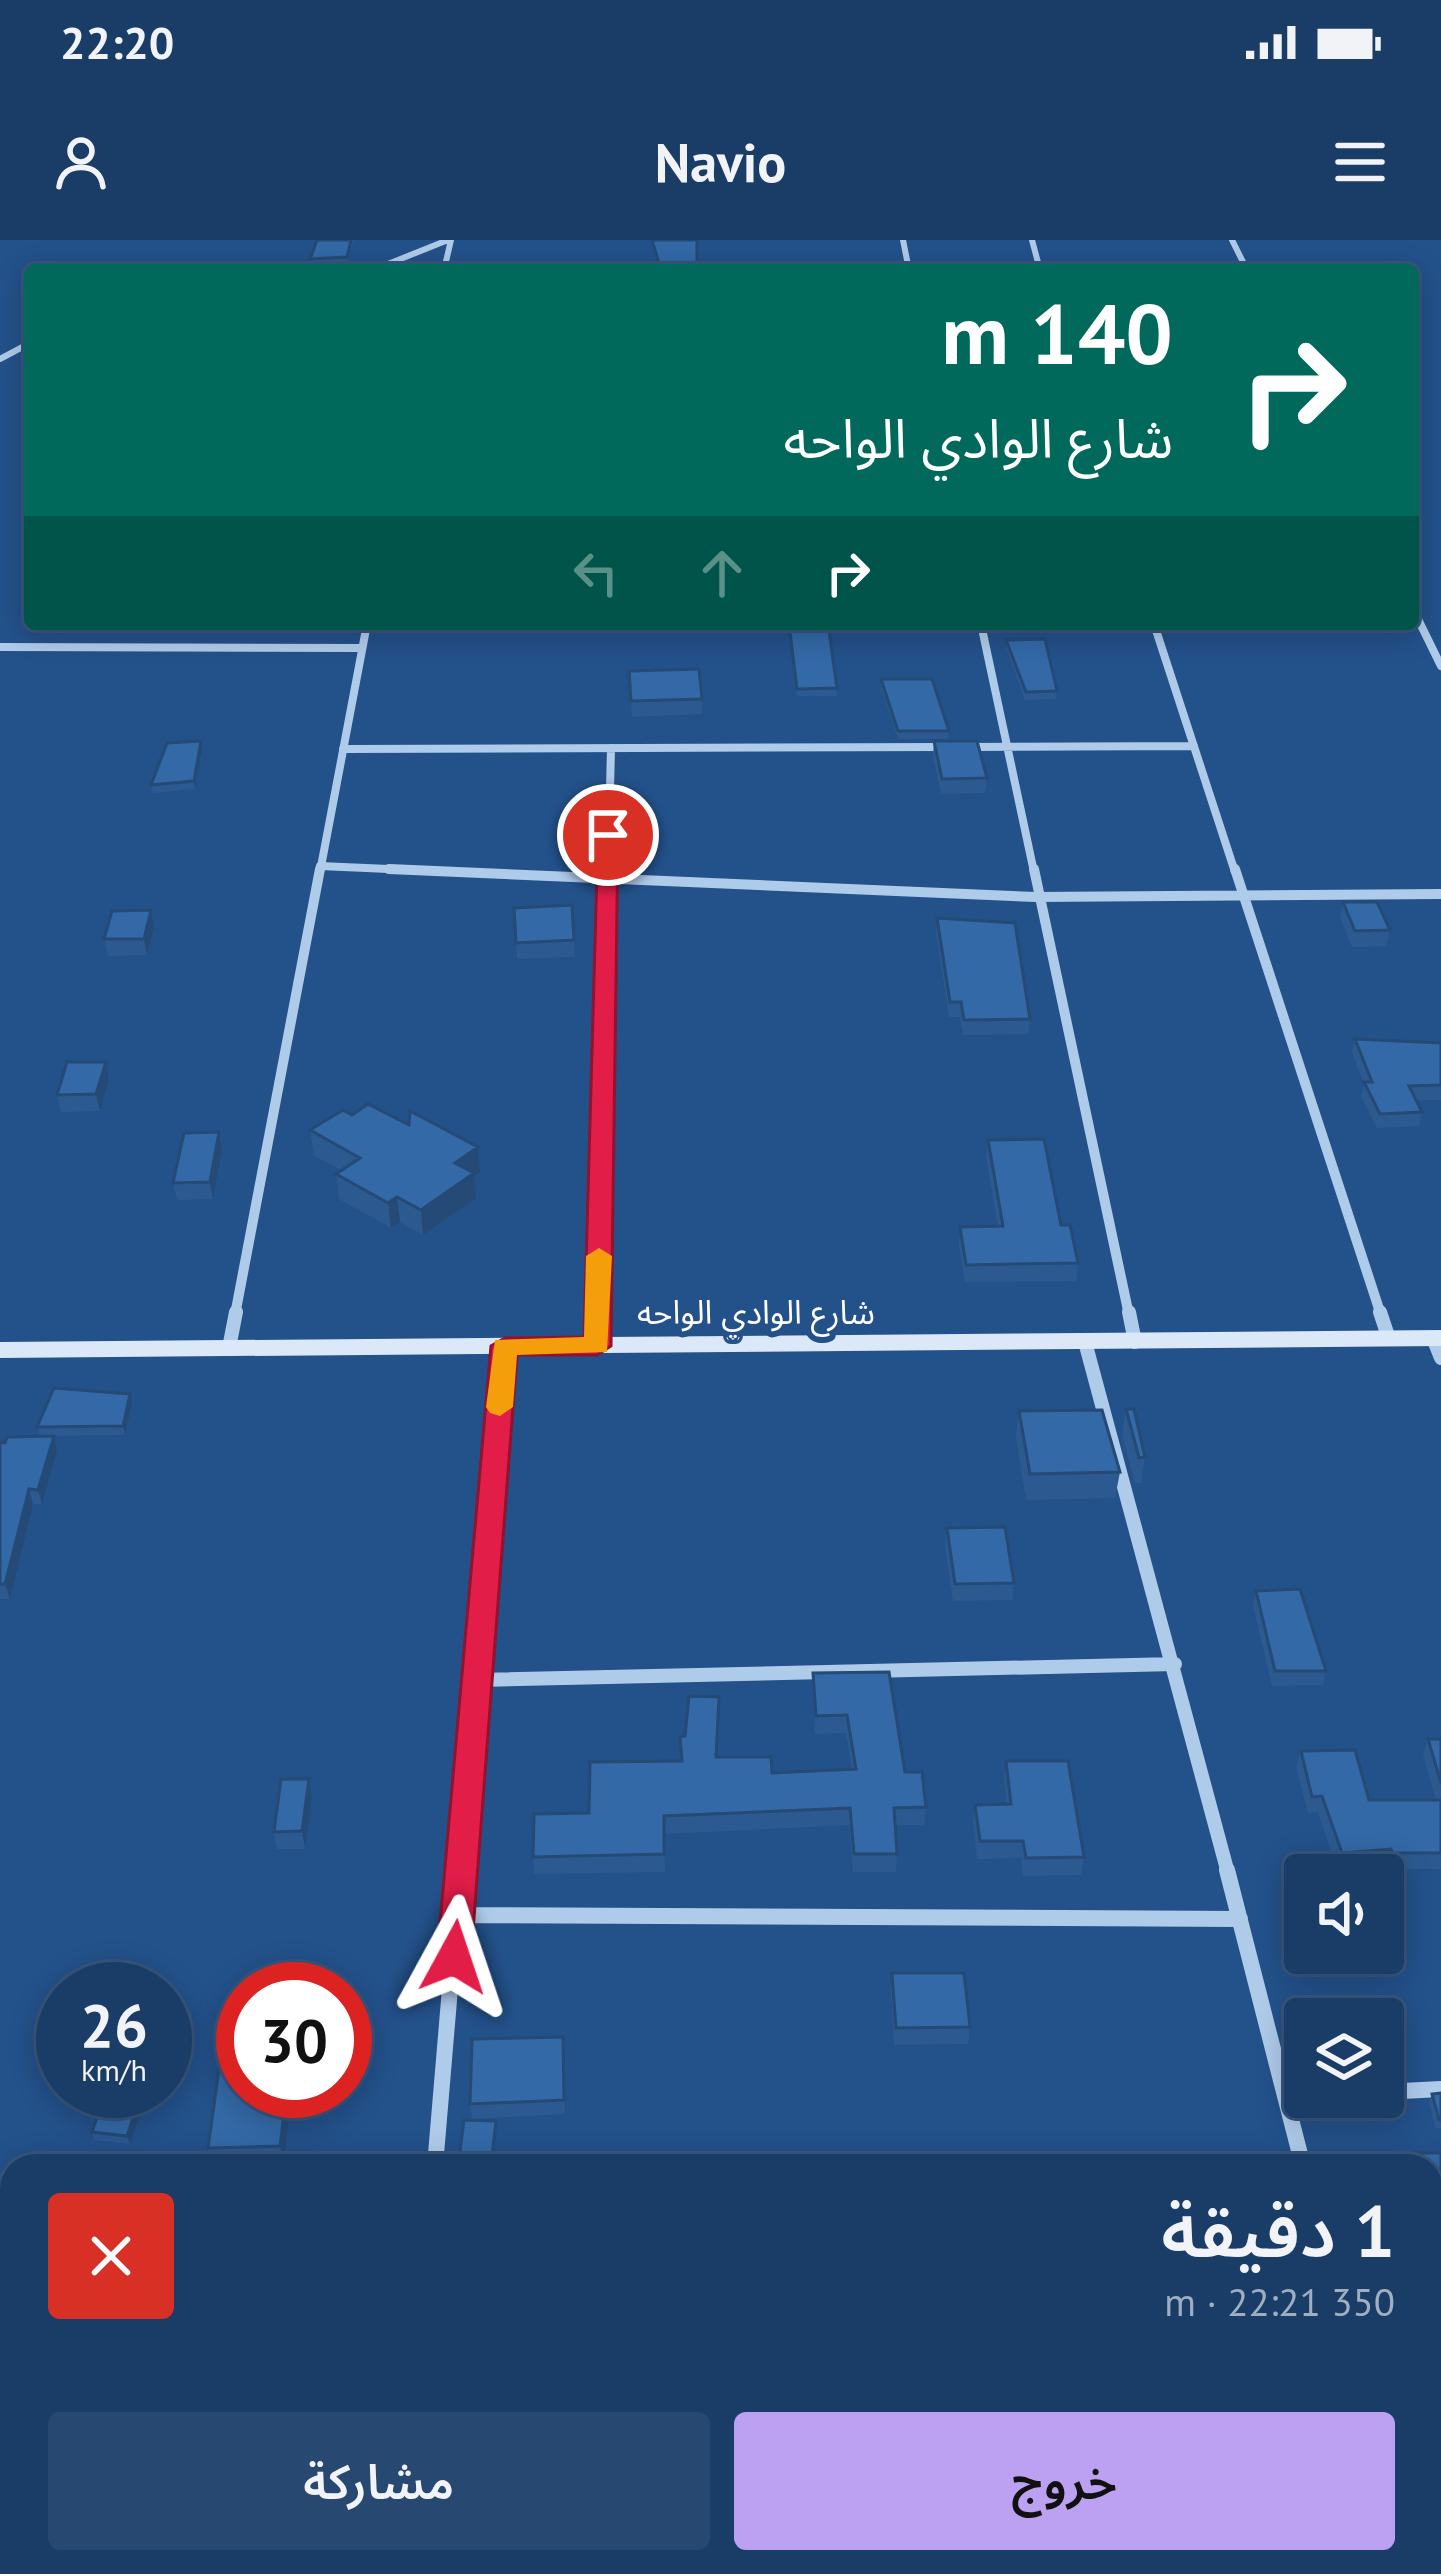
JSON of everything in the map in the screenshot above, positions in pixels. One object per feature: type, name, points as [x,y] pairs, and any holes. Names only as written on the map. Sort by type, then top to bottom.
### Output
[{"type":"main road","name":"شارع الوادي الواحه","points":[[0,1350],[1388,1339],[1438,1345]]},
{"type":"street","points":[[388,264],[450,240]]},
{"type":"street","points":[[1419,621],[1441,666]]},
{"type":"street","points":[[229,1348],[366,630]]},
{"type":"street","points":[[982,630],[1135,1342]]},
{"type":"street","points":[[1156,630],[1388,1339]]},
{"type":"street","points":[[0,647],[362,648]]},
{"type":"street","points":[[343,749],[1194,746]]},
{"type":"street","points":[[597,1346],[611,748]]},
{"type":"street","points":[[320,866],[1036,897],[1441,895]]},
{"type":"street","points":[[1085,1342],[1175,1664],[1284,2090]]},
{"type":"street","points":[[436,2154],[505,1346]]},
{"type":"street","points":[[478,1680],[1175,1664]]},
{"type":"street","points":[[458,1915],[1240,1919]]},
{"type":"street","points":[[1404,2091],[1441,2089]]},
{"type":"street","points":[[1291,2118],[1300,2154]]},
{"type":"building","points":[[317,240],[351,240],[347,257],[310,259]]},
{"type":"building","points":[[652,240],[697,240],[697,264],[659,264]]},
{"type":"building","points":[[790,630],[829,630],[837,688],[797,689]]},
{"type":"building","points":[[1045,639],[1057,691],[1026,692],[1006,640]]},
{"type":"building","points":[[699,669],[702,699],[631,701],[629,671]]},
{"type":"building","points":[[881,679],[932,679],[949,731],[898,731]]},
{"type":"building","points":[[201,741],[194,781],[151,785],[167,743]]},
{"type":"building","points":[[934,741],[977,741],[987,778],[942,779]]},
{"type":"building","points":[[1343,902],[1377,902],[1390,930],[1355,931]]},
{"type":"building","points":[[572,905],[574,940],[516,943],[514,908]]},
{"type":"building","points":[[151,910],[144,939],[104,939],[112,911]]},
{"type":"building","points":[[937,918],[1015,923],[1030,1019],[964,1020],[961,1002],[950,1002]]},
{"type":"building","points":[[1355,1039],[1441,1043],[1441,1085],[1409,1086],[1422,1112],[1380,1114],[1364,1082],[1372,1082]]},
{"type":"building","points":[[67,1062],[106,1062],[96,1094],[57,1095]]},
{"type":"building","points":[[368,1104],[409,1125],[410,1111],[478,1147],[455,1163],[474,1173],[421,1210],[397,1197],[388,1203],[336,1174],[360,1158],[310,1130],[343,1110],[352,1115]]},
{"type":"building","points":[[219,1132],[210,1182],[173,1183],[184,1133]]},
{"type":"building","points":[[1044,1139],[1061,1225],[1070,1225],[1078,1263],[966,1265],[960,1227],[1003,1226],[988,1140]]},
{"type":"building","points":[[54,1388],[130,1394],[123,1426],[37,1427]]},
{"type":"building","points":[[1126,1409],[1134,1409],[1145,1457],[1139,1458]]},
{"type":"building","points":[[1102,1410],[1120,1472],[1030,1474],[1019,1411]]},
{"type":"building","points":[[54,1436],[38,1490],[29,1489],[5,1584],[0,1584],[0,1442],[5,1443],[7,1437]]},
{"type":"building","points":[[1005,1527],[1014,1583],[955,1584],[947,1528]]},
{"type":"building","points":[[1300,1589],[1326,1671],[1275,1671],[1256,1591]]},
{"type":"building","points":[[889,1672],[905,1772],[922,1772],[926,1807],[894,1808],[897,1854],[854,1854],[850,1808],[664,1816],[664,1854],[533,1857],[534,1814],[589,1813],[590,1762],[682,1761],[680,1737],[685,1736],[689,1696],[719,1697],[716,1757],[771,1757],[772,1773],[856,1769],[847,1715],[816,1716],[813,1673]]},
{"type":"building","points":[[1428,1739],[1441,1739],[1441,1783]]},
{"type":"building","points":[[1355,1750],[1369,1800],[1441,1800],[1441,1853],[1392,1853],[1391,1849],[1342,1853],[1322,1796],[1312,1797],[1301,1751]]},
{"type":"building","points":[[1006,1761],[1068,1761],[1084,1857],[1026,1858],[1023,1841],[980,1841],[975,1805],[1011,1804]]},
{"type":"building","points":[[281,1779],[309,1779],[302,1831],[274,1832]]},
{"type":"building","points":[[892,1973],[964,1973],[970,2027],[896,2028]]},
{"type":"building","points":[[563,2037],[564,2100],[470,2104],[472,2039]]},
{"type":"building","points":[[216,2090],[216,2118],[284,2118],[280,2146],[208,2148]]},
{"type":"building","points":[[1441,2093],[1441,2120],[1439,2120],[1432,2094]]},
{"type":"building","points":[[97,2118],[133,2118],[127,2136],[92,2132]]},
{"type":"building","points":[[464,2120],[496,2121],[492,2154],[460,2154]]},
{"type":"slow traffic","points":[[500,1407],[505,1346],[597,1346],[599,1256]]},
{"type":"route","points":[[454,1957],[505,1346],[597,1346],[608,835]]}]
